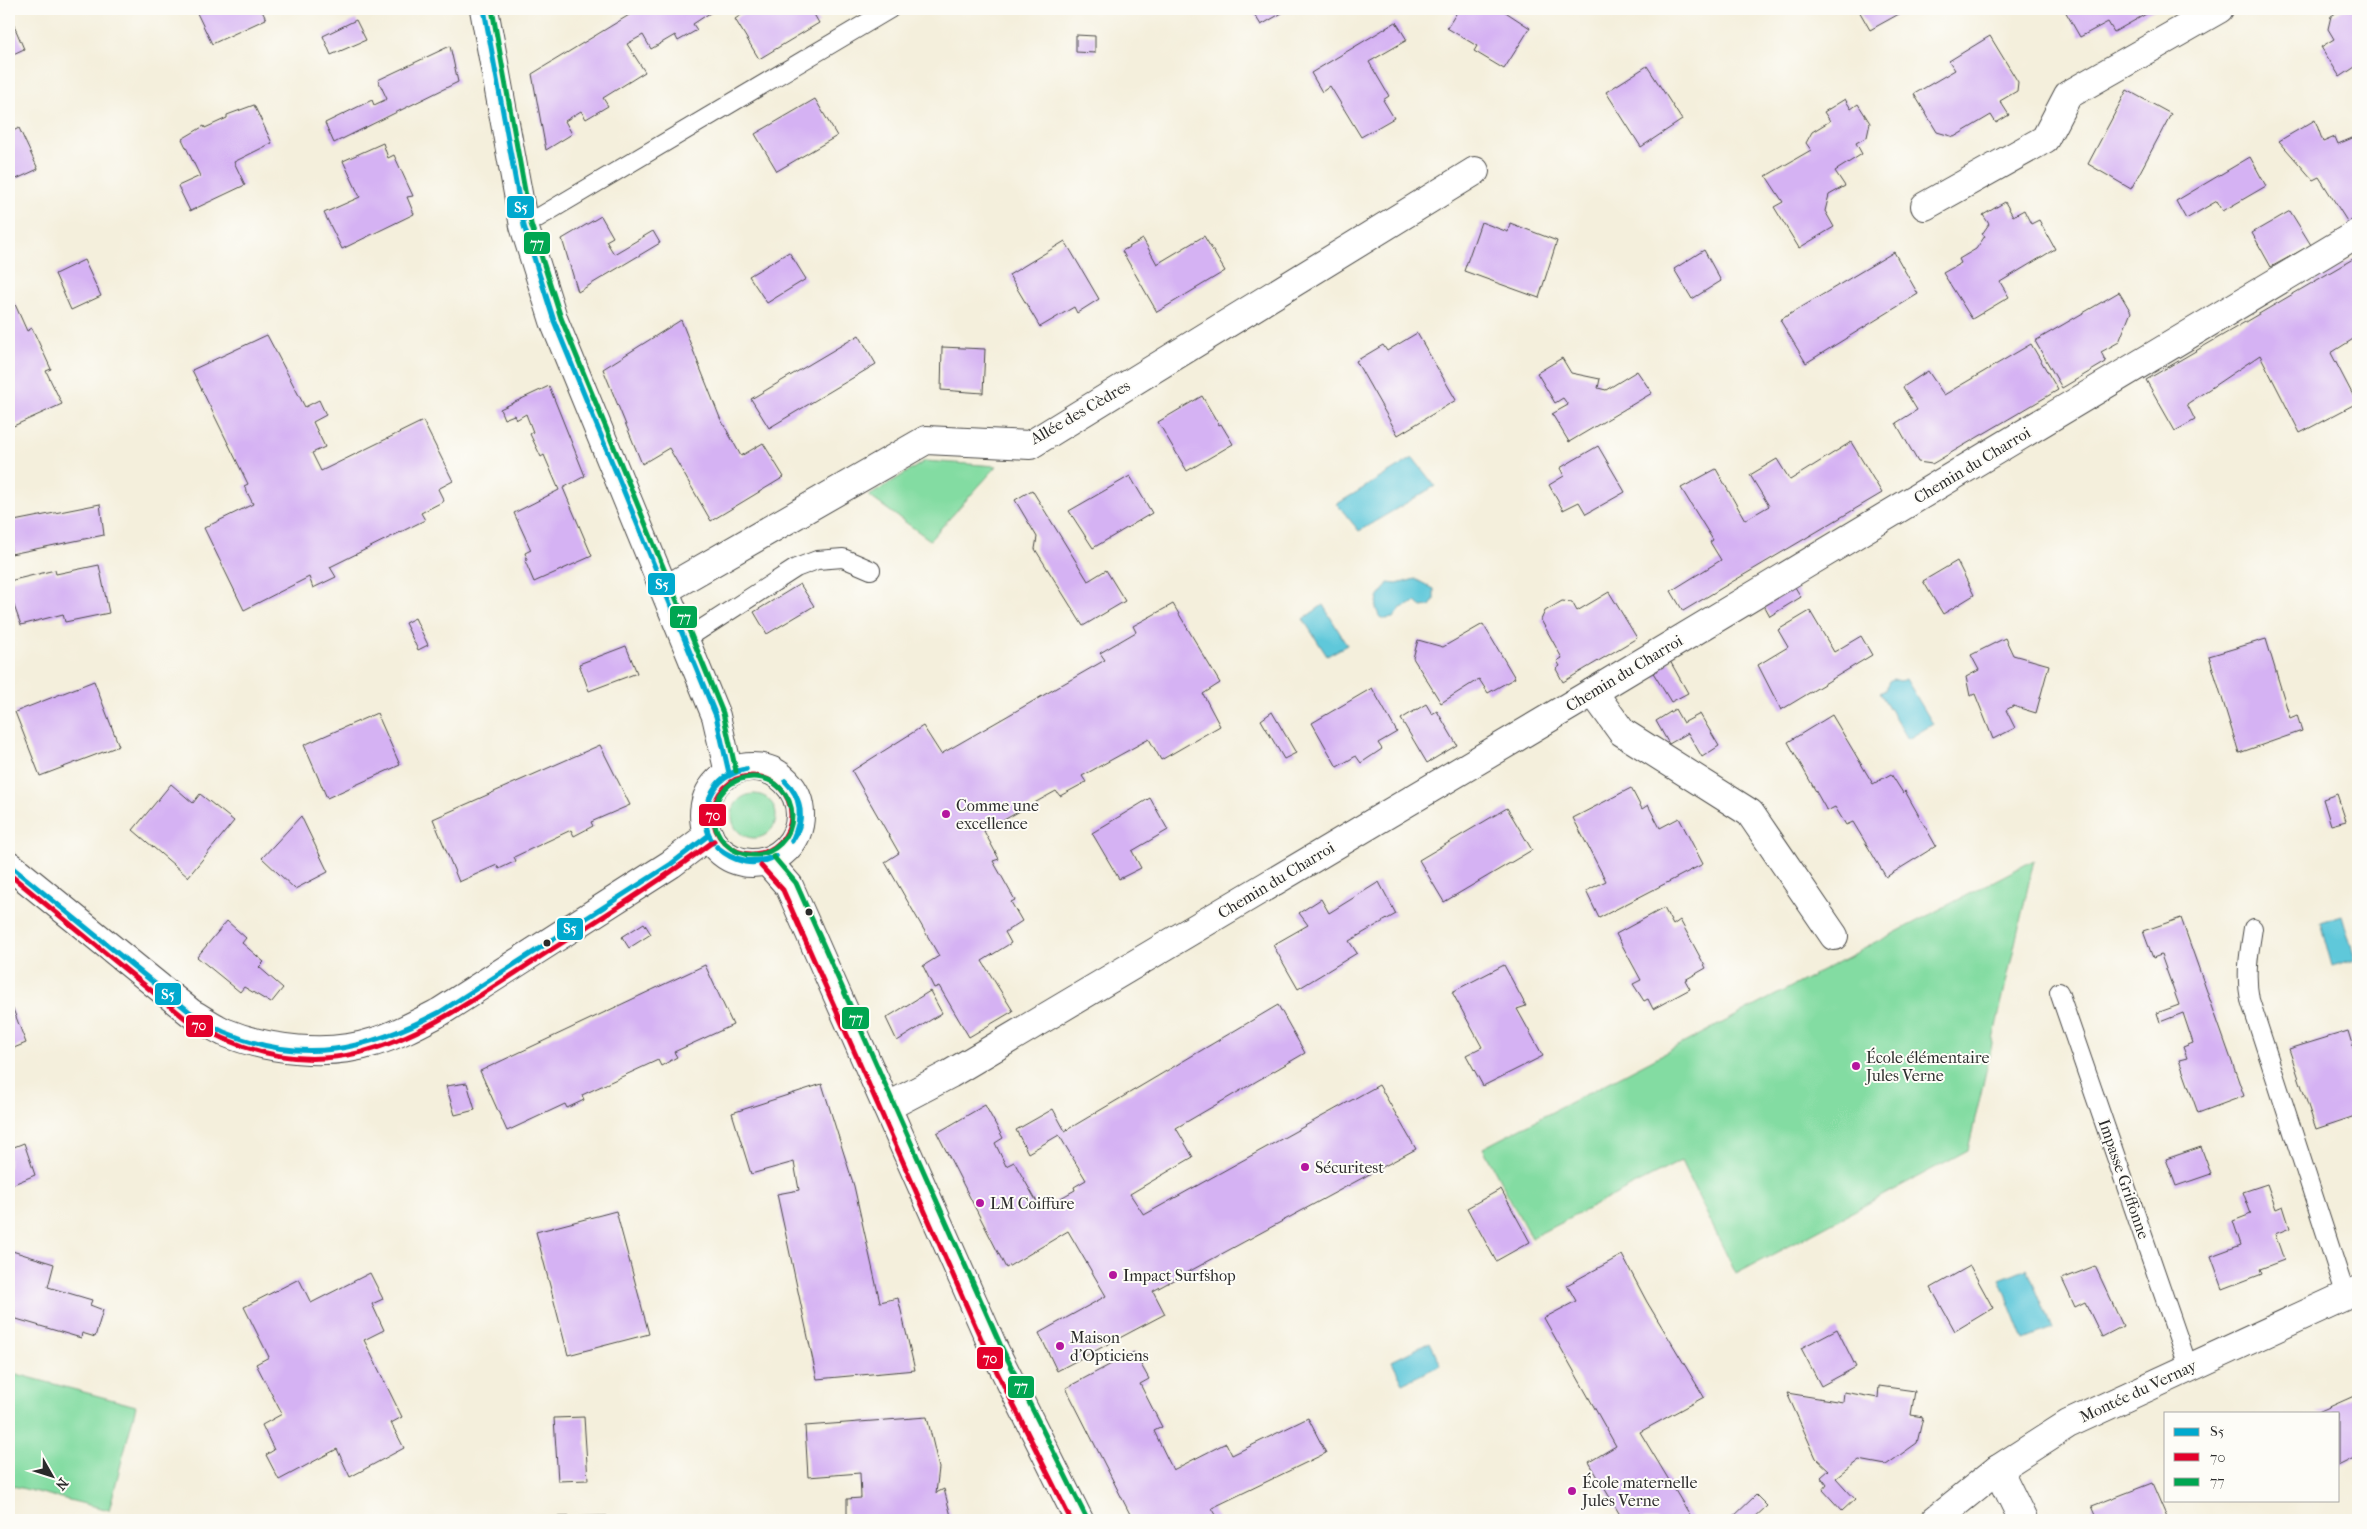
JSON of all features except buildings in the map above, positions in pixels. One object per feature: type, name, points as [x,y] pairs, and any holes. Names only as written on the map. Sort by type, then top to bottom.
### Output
[{"type":"street","points":[[484,9],[524,226],[554,320],[716,716],[729,773]]},
{"type":"street","points":[[1925,206],[2045,139],[2068,95],[2219,9]]},
{"type":"street","name":"Allée des Cèdres","points":[[665,590],[926,440],[1030,445],[1475,171]]},
{"type":"street","name":"Chemin du Charroi","points":[[887,1107],[950,1074],[1593,692],[2358,233]]},
{"type":"street","points":[[1593,692],[1622,732],[1750,813],[1834,936]]},
{"type":"street","points":[[744,768],[760,768],[775,773],[788,782],[796,796],[800,811],[799,828],[792,842],[781,854],[767,861],[752,863],[736,861],[723,853],[712,842],[706,827],[704,812],[708,796],[716,783],[729,773],[744,768]]},
{"type":"street","points":[[9,865],[191,1013],[224,1032],[268,1045],[323,1051],[373,1043],[416,1025],[440,1012],[671,864],[709,834]]},
{"type":"street","points":[[767,861],[789,886],[993,1347],[1079,1520]]},
{"type":"street","name":"Montée du Vernay","points":[[1935,1520],[1998,1469],[2068,1424],[2188,1366],[2352,1293]]},
{"type":"street","points":[[1998,1469],[2023,1520]]},
{"type":"lane","points":[[524,226],[890,9]]},
{"type":"lane","points":[[686,639],[796,568],[810,562],[843,558],[871,570]]},
{"type":"lane","points":[[2253,928],[2246,983],[2250,1000],[2352,1293]]},
{"type":"lane","name":"Impasse Griffonne","points":[[2059,992],[2188,1366]]},
{"type":"green space","points":[[925,461],[997,466],[930,540],[869,496]]},
{"type":"green space","points":[[754,794],[766,798],[772,804],[776,816],[772,828],[766,834],[754,838],[742,834],[736,828],[732,816],[736,804],[742,798]]},
{"type":"green space","points":[[2034,860],[1968,1150],[1736,1274],[1681,1161],[1531,1238],[1483,1148]]},
{"type":"green space","points":[[9,1372],[136,1406],[109,1510],[9,1485]]},
{"type":"water","points":[[1413,458],[1435,486],[1359,531],[1337,504]]},
{"type":"water","points":[[1415,579],[1434,589],[1434,600],[1430,606],[1422,607],[1416,602],[1401,608],[1393,618],[1385,619],[1379,616],[1376,608],[1378,598],[1388,583],[1397,584]]},
{"type":"water","points":[[1323,605],[1347,645],[1327,656],[1303,619]]},
{"type":"water","points":[[1893,679],[1900,681],[1906,679],[1933,724],[1908,739],[1880,693],[1885,690],[1889,681]]},
{"type":"water","points":[[2342,915],[2355,959],[2332,966],[2320,922]]},
{"type":"water","points":[[2027,1268],[2052,1329],[2024,1340],[2000,1279]]},
{"type":"water","points":[[1430,1342],[1441,1365],[1403,1383],[1392,1361]]},
{"type":"transit line","name":"S5","points":[[484,9],[524,226],[554,321],[716,716],[729,773]]},
{"type":"transit line","name":"77","points":[[492,9],[531,224],[561,318],[723,713],[736,771]]},
{"type":"transit line","name":"S5","points":[[710,797],[724,777],[746,769]]},
{"type":"transit line","name":"S5","points":[[710,797],[725,778],[746,769]]},
{"type":"transit line","name":"70","points":[[744,776],[760,776],[774,782],[785,793],[791,807],[791,815],[791,823],[785,837],[774,848],[760,854],[744,854],[730,848],[719,837],[713,823],[713,807],[719,793],[730,782],[744,776]]},
{"type":"transit line","name":"77","points":[[745,777],[761,777],[775,783],[786,794],[792,808],[792,816],[792,824],[786,838],[775,849],[761,855],[745,855],[731,849],[720,838],[714,824],[714,808],[720,794],[731,783],[745,777]]},
{"type":"transit line","name":"S5","points":[[785,781],[795,794],[800,810],[799,826],[792,841]]},
{"type":"transit line","name":"S5","points":[[785,781],[796,795],[799,810],[798,825],[792,841]]},
{"type":"transit line","name":"S5","points":[[710,797],[706,809],[706,820],[713,843]]},
{"type":"transit line","name":"S5","points":[[9,865],[191,1013],[220,1030],[253,1042],[281,1049],[308,1051],[335,1049],[361,1044],[387,1036],[440,1012],[671,864],[709,835]]},
{"type":"transit line","name":"70","points":[[9,874],[186,1019],[238,1044],[286,1057],[331,1058],[373,1049],[415,1032],[456,1010],[630,900],[714,841]]},
{"type":"transit line","name":"S5","points":[[717,847],[738,859],[753,861],[776,856]]},
{"type":"transit line","name":"S5","points":[[717,847],[730,857],[745,862],[760,862],[776,856]]},
{"type":"transit line","name":"77","points":[[773,856],[796,883],[1000,1344],[1086,1517]]},
{"type":"transit line","name":"70","points":[[761,866],[783,890],[986,1350],[1071,1520]]},
{"type":"place","name":"Comme une excellence","points":[[946,814]]},
{"type":"place","name":"École élémentaire Jules Verne","points":[[1856,1066]]},
{"type":"place","name":"Sécuritest","points":[[1305,1167]]},
{"type":"place","name":"LM Coiffure","points":[[980,1203]]},
{"type":"place","name":"Impact Surfshop","points":[[1113,1275]]},
{"type":"place","name":"Maison d'Opticiens","points":[[1060,1346]]},
{"type":"place","name":"École maternelle Jules Verne","points":[[1572,1491]]}]
